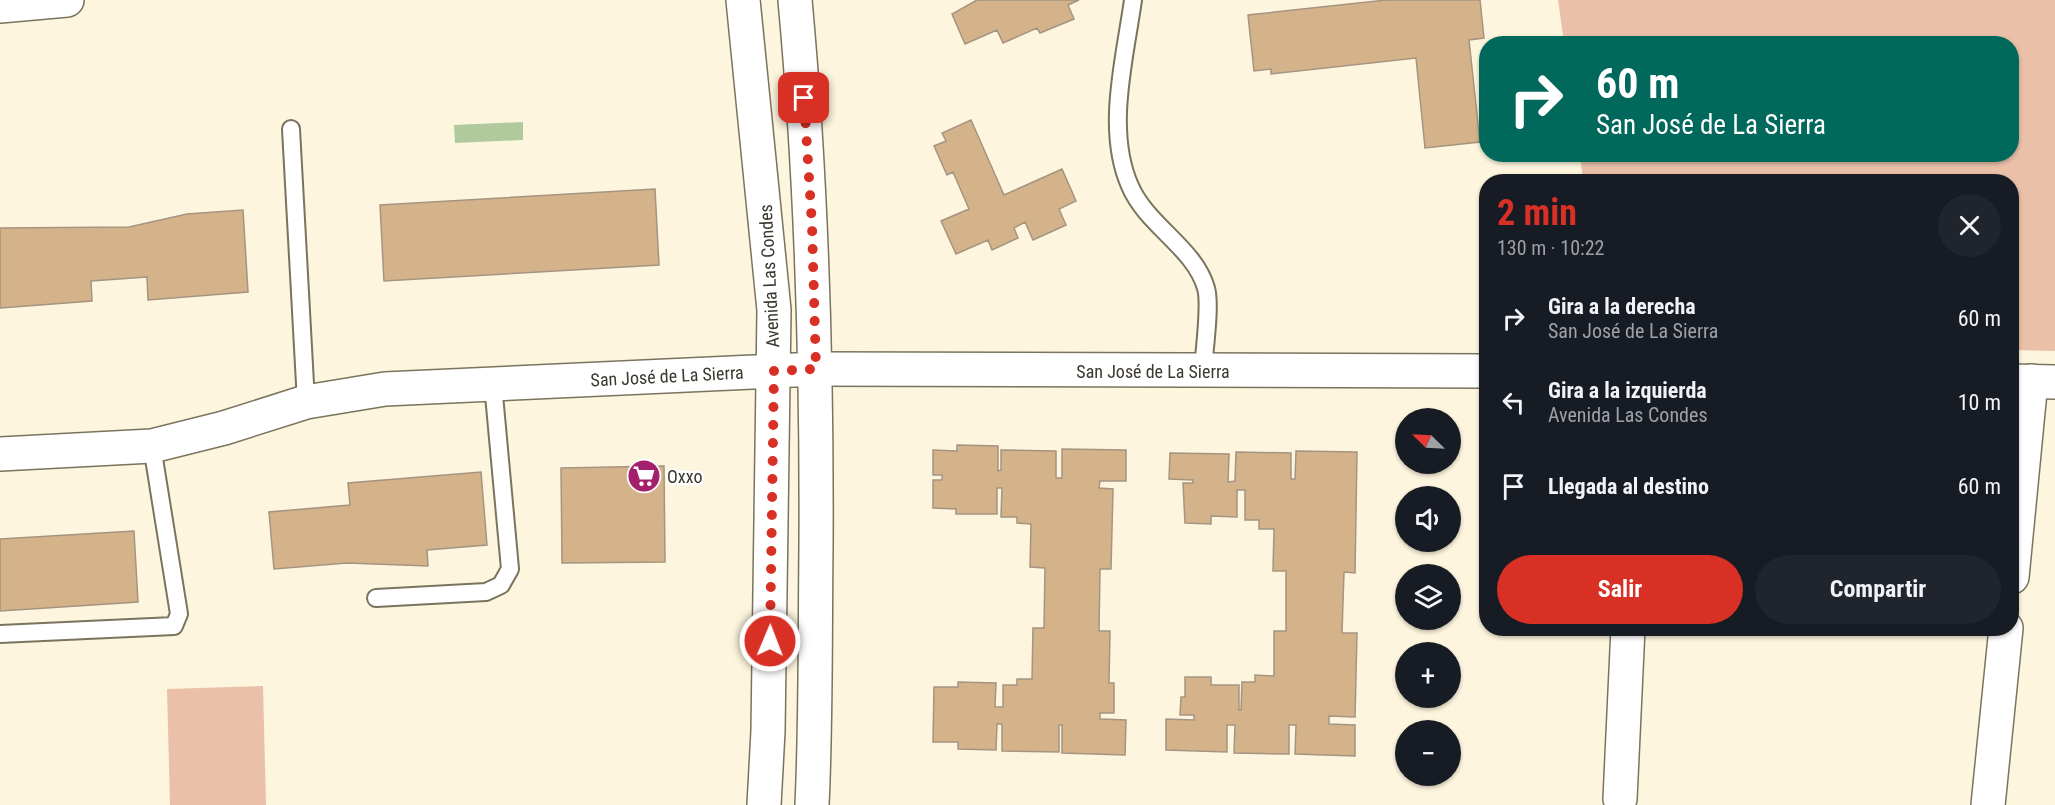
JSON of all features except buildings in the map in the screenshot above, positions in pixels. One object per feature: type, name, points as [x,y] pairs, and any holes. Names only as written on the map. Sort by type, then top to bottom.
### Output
[{"type":"main road","points":[[0,6],[67,0]]},
{"type":"main road","name":"Avenida Las Condes","points":[[743,0],[773,289],[769,719],[764,805]]},
{"type":"main road","points":[[795,0],[812,225],[816,369],[815,700],[812,805]]},
{"type":"main road","name":"San José de La Sierra","points":[[0,454],[152,446],[224,428],[306,402],[385,389],[816,369],[1479,371]]},
{"type":"main road","points":[[2019,512],[2033,381]]},
{"type":"main road","points":[[1620,799],[1628,636]]},
{"type":"main road","points":[[1988,805],[2005,636]]},
{"type":"lane","points":[[1133,0],[1118,111],[1120,150],[1129,186],[1148,217],[1201,273],[1207,291],[1203,371]]},
{"type":"lane","points":[[291,129],[306,402]]},
{"type":"lane","points":[[376,598],[486,592],[501,585],[510,569],[493,384]]},
{"type":"lane","points":[[0,634],[174,626],[179,614],[152,446]]},
{"type":"shaded area","points":[[1558,0],[2055,0],[2055,351],[2019,350],[2019,174],[1582,174],[1581,162],[2019,162],[2019,36],[1563,36]]},
{"type":"shaded area","points":[[523,122],[523,140],[455,143],[454,125]]},
{"type":"shaded area","points":[[263,686],[266,805],[170,805],[167,689]]},
{"type":"place","name":"Oxxo","points":[[644,476]]},
{"type":"route","points":[[770,641],[774,371],[816,369],[812,225],[804,98]]}]
